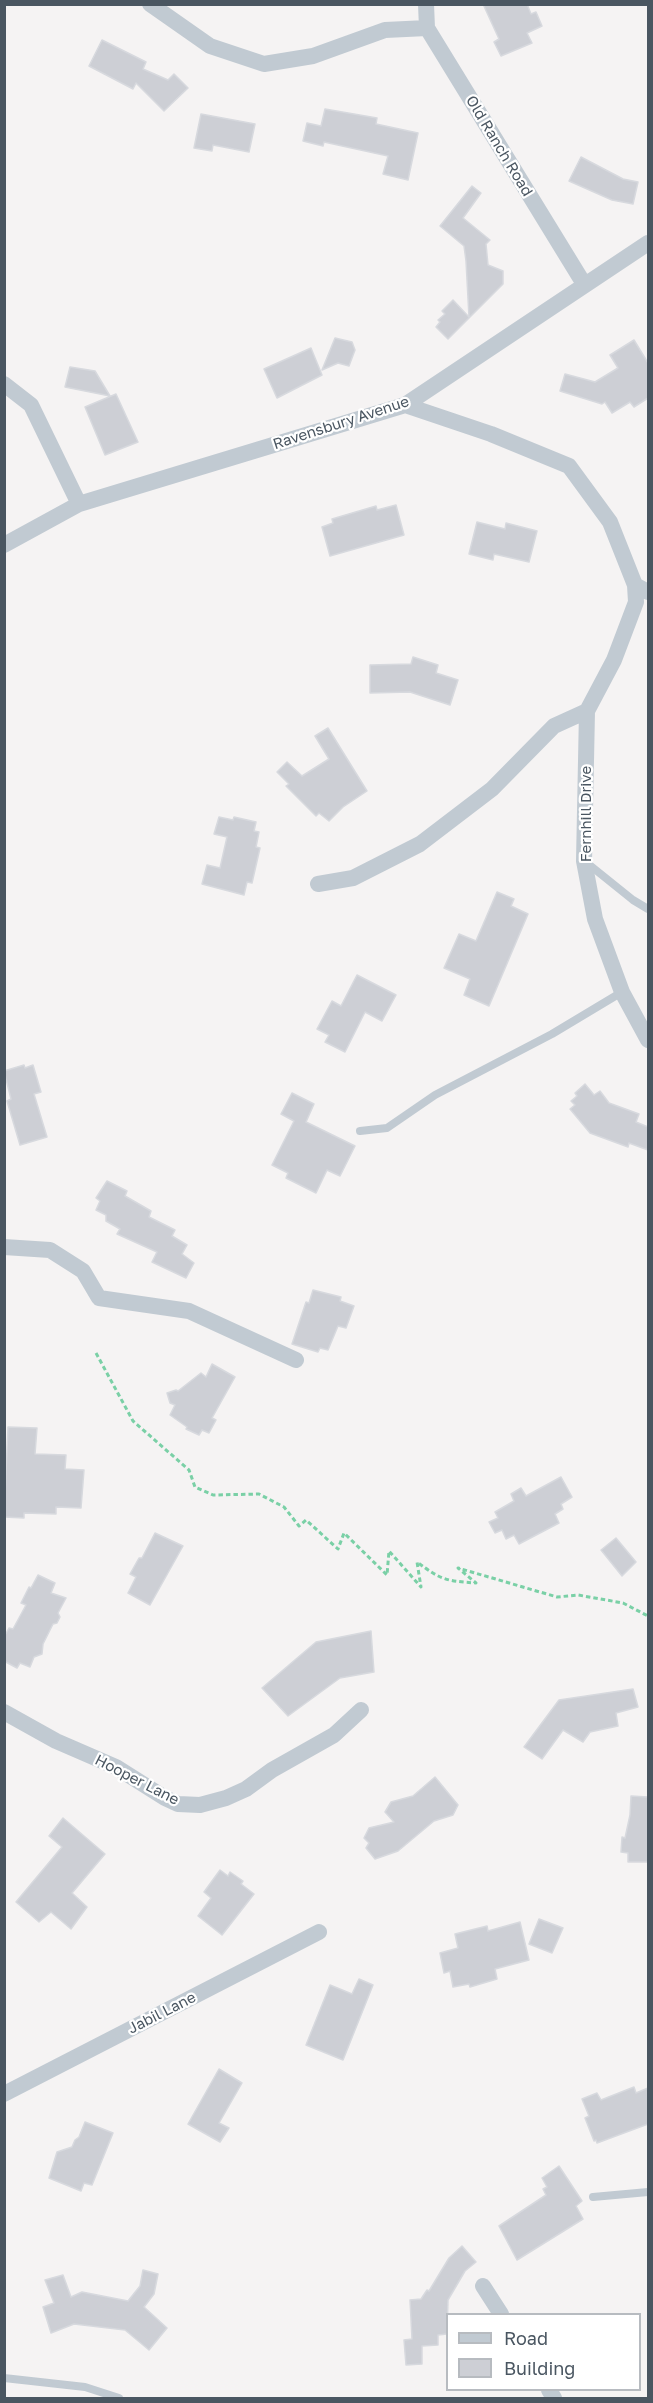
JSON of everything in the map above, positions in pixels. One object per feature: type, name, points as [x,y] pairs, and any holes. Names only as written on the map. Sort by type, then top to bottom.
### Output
[{"type":"street","points":[[150,4],[210,46],[264,64],[313,56],[385,30],[427,28]]},
{"type":"street","name":"Old Ranch Road","points":[[426,4],[427,28],[584,284]]},
{"type":"street","name":"Ravensbury Avenue","points":[[4,544],[80,504],[405,405],[648,243]]},
{"type":"street","points":[[4,384],[32,405],[80,504]]},
{"type":"street","points":[[405,405],[491,434],[569,466],[610,522],[642,589]]},
{"type":"street","name":"Fernhill Drive","points":[[642,589],[614,660],[586,711],[584,861],[596,919],[622,992],[648,1040]]},
{"type":"street","points":[[318,884],[353,878],[420,844],[492,789],[554,726],[586,711]]},
{"type":"street","points":[[4,1247],[50,1250],[83,1271],[99,1298],[189,1311],[296,1360]]},
{"type":"street","name":"Hooper Lane","points":[[4,1712],[56,1741],[116,1767],[165,1798],[178,1804],[200,1805],[226,1798],[246,1789],[272,1770],[334,1736],[361,1710]]},
{"type":"street","name":"Jabil Lane","points":[[4,2094],[319,1932]]},
{"type":"street","points":[[483,2286],[500,2313]]},
{"type":"lane","points":[[584,861],[648,909]]},
{"type":"lane","points":[[360,1131],[387,1128],[435,1095],[552,1034],[622,992]]},
{"type":"lane","points":[[593,2197],[648,2192]]},
{"type":"lane","points":[[4,2378],[85,2387],[119,2398]]},
{"type":"path","points":[[96,1353],[133,1421],[189,1470],[195,1487],[213,1495],[259,1494],[284,1507],[299,1526],[306,1520],[338,1549],[344,1533],[387,1575],[389,1551],[421,1587],[417,1562],[435,1576],[447,1581],[476,1583],[458,1568],[557,1597],[578,1595],[623,1603],[648,1616]]},
{"type":"building","points":[[483,4],[527,4],[531,14],[536,12],[542,26],[527,33],[532,43],[501,56],[494,42],[499,39]]},
{"type":"building","points":[[102,40],[146,62],[143,69],[168,80],[174,74],[188,88],[164,111],[136,83],[133,89],[89,66]]},
{"type":"building","points":[[325,109],[377,118],[376,124],[418,133],[408,180],[383,174],[388,156],[324,142],[323,146],[303,141],[307,123],[321,126]]},
{"type":"building","points":[[201,114],[255,124],[249,152],[213,145],[212,151],[194,148]]},
{"type":"building","points":[[581,157],[623,179],[638,182],[633,204],[612,200],[569,181]]},
{"type":"building","points":[[472,186],[481,193],[463,218],[490,240],[486,244],[488,265],[503,271],[503,284],[448,339],[436,327],[440,322],[438,320],[445,314],[442,311],[453,300],[469,317],[466,261],[464,246],[440,226]]},
{"type":"building","points":[[335,338],[352,342],[355,350],[349,366],[338,363],[322,370]]},
{"type":"building","points":[[634,340],[648,363],[648,398],[634,407],[630,402],[612,413],[605,402],[602,404],[560,391],[565,374],[595,382],[618,368],[610,355]]},
{"type":"building","points":[[311,348],[322,375],[277,398],[264,369]]},
{"type":"building","points":[[70,367],[95,371],[110,396],[65,387]]},
{"type":"building","points":[[116,394],[138,442],[105,455],[85,407]]},
{"type":"building","points":[[396,505],[404,535],[330,556],[322,527],[333,523],[332,519],[376,506],[377,510]]},
{"type":"building","points":[[477,522],[505,529],[506,523],[537,531],[529,562],[494,554],[493,560],[469,554]]},
{"type":"building","points":[[413,657],[438,665],[436,673],[458,680],[450,705],[410,692],[370,693],[370,665],[411,664]]},
{"type":"building","points":[[328,728],[367,791],[343,807],[329,821],[319,813],[316,816],[286,786],[289,784],[277,772],[287,762],[302,776],[329,759],[315,736]]},
{"type":"building","points":[[219,817],[233,820],[234,817],[256,822],[254,831],[259,832],[256,847],[260,848],[252,883],[247,882],[244,895],[202,884],[207,865],[220,868],[227,837],[214,834]]},
{"type":"building","points":[[497,892],[514,899],[511,906],[528,914],[489,1006],[464,995],[470,979],[444,968],[459,934],[476,941]]},
{"type":"building","points":[[357,975],[396,995],[382,1021],[365,1012],[345,1052],[325,1042],[329,1035],[317,1029],[332,1001],[341,1006]]},
{"type":"building","points":[[24,1065],[25,1068],[33,1065],[41,1092],[34,1094],[47,1137],[20,1145],[7,1101],[11,1099],[4,1071]]},
{"type":"building","points":[[585,1084],[594,1095],[600,1091],[609,1103],[639,1114],[636,1122],[648,1127],[648,1150],[629,1143],[628,1147],[590,1133],[570,1109],[575,1105],[571,1101],[577,1096],[575,1093]]},
{"type":"building","points":[[292,1093],[314,1104],[306,1122],[355,1146],[340,1176],[327,1170],[316,1193],[286,1178],[288,1173],[272,1165],[294,1121],[281,1114]]},
{"type":"building","points":[[107,1181],[127,1191],[125,1196],[151,1211],[149,1217],[175,1230],[172,1236],[187,1245],[182,1254],[194,1263],[186,1278],[152,1262],[157,1252],[117,1234],[120,1229],[106,1221],[106,1215],[96,1210],[100,1201],[96,1198]]},
{"type":"building","points":[[313,1290],[341,1297],[340,1301],[354,1306],[346,1328],[338,1326],[328,1350],[320,1348],[318,1352],[292,1344],[306,1302],[309,1303]]},
{"type":"building","points":[[212,1364],[235,1377],[212,1418],[216,1420],[209,1433],[202,1430],[199,1435],[186,1429],[187,1427],[170,1415],[175,1405],[170,1403],[167,1393],[178,1391],[201,1373],[206,1377]]},
{"type":"building","points":[[8,1427],[37,1428],[35,1454],[66,1455],[65,1469],[84,1470],[81,1508],[56,1507],[56,1514],[24,1513],[24,1518],[4,1517]]},
{"type":"building","points":[[561,1477],[572,1497],[561,1504],[563,1509],[555,1514],[559,1523],[519,1544],[514,1535],[506,1539],[502,1530],[495,1533],[489,1522],[498,1518],[495,1512],[514,1501],[511,1494],[521,1488],[526,1496]]},
{"type":"building","points":[[155,1533],[183,1546],[150,1605],[128,1593],[136,1577],[130,1574],[139,1558],[142,1558]]},
{"type":"building","points":[[616,1538],[636,1562],[622,1576],[601,1550]]},
{"type":"building","points":[[38,1575],[55,1583],[51,1593],[66,1598],[58,1613],[60,1617],[57,1623],[53,1624],[43,1644],[42,1654],[34,1657],[30,1667],[20,1663],[17,1668],[4,1661],[4,1637],[9,1628],[13,1629],[26,1605],[21,1603]]},
{"type":"building","points":[[371,1631],[374,1672],[340,1678],[288,1716],[262,1688],[316,1642]]},
{"type":"building","points":[[633,1689],[638,1707],[616,1713],[618,1726],[590,1732],[583,1742],[563,1730],[542,1759],[524,1747],[559,1700]]},
{"type":"building","points":[[435,1777],[458,1805],[453,1815],[434,1821],[398,1851],[375,1859],[366,1848],[369,1843],[364,1838],[369,1828],[394,1822],[385,1812],[391,1802],[413,1796]]},
{"type":"building","points":[[631,1796],[648,1797],[648,1862],[628,1862],[628,1853],[621,1852],[622,1837],[625,1838],[630,1815]]},
{"type":"building","points":[[63,1818],[105,1854],[72,1893],[87,1907],[71,1929],[51,1912],[39,1922],[16,1902],[62,1847],[49,1836]]},
{"type":"building","points":[[220,1870],[228,1876],[230,1872],[243,1881],[241,1884],[254,1894],[222,1935],[198,1916],[211,1898],[204,1892]]},
{"type":"building","points":[[539,1919],[563,1928],[552,1953],[529,1944]]},
{"type":"building","points":[[520,1922],[529,1960],[495,1969],[497,1979],[470,1987],[469,1984],[453,1987],[450,1971],[444,1973],[440,1953],[458,1948],[455,1934],[487,1926],[488,1931]]},
{"type":"building","points":[[359,1979],[373,1985],[343,2060],[306,2045],[330,1985],[352,1994]]},
{"type":"building","points":[[219,2069],[242,2083],[219,2123],[229,2128],[220,2142],[188,2124]]},
{"type":"building","points":[[634,2087],[636,2093],[648,2088],[648,2124],[597,2143],[596,2140],[594,2141],[585,2118],[589,2116],[582,2099],[597,2093],[601,2100]]},
{"type":"building","points":[[85,2122],[113,2133],[92,2185],[84,2183],[81,2191],[49,2178],[57,2152],[72,2147]]},
{"type":"building","points":[[559,2166],[582,2201],[576,2206],[583,2219],[517,2260],[499,2226],[546,2195],[543,2189],[547,2187],[542,2178]]},
{"type":"building","points":[[462,2246],[476,2262],[465,2271],[448,2300],[446,2334],[438,2335],[438,2345],[422,2346],[422,2364],[406,2365],[404,2340],[412,2339],[410,2300],[421,2299],[427,2290],[429,2291],[449,2258]]},
{"type":"building","points":[[143,2270],[158,2274],[154,2294],[144,2307],[167,2328],[149,2350],[125,2330],[74,2324],[51,2333],[43,2307],[54,2303],[45,2280],[63,2275],[71,2297],[82,2292],[128,2301],[140,2286]]}]
